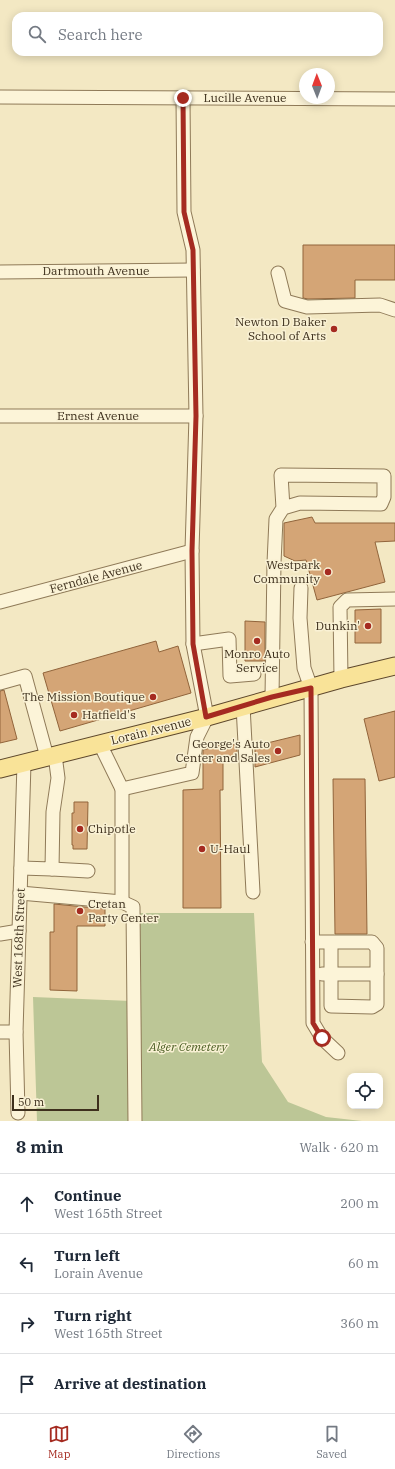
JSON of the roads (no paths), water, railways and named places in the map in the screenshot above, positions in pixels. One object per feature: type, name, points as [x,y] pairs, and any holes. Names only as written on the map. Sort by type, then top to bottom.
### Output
[{"type":"main road","name":"Lorain Avenue","points":[[0,769],[206,717],[272,697],[395,666]]},
{"type":"street","name":"Lucille Avenue","points":[[0,96],[395,98]]},
{"type":"street","points":[[122,789],[192,773],[197,737],[206,717],[193,644],[192,551],[196,416],[193,250],[184,212],[183,98]]},
{"type":"street","name":"Dartmouth Avenue","points":[[0,272],[193,270]]},
{"type":"street","points":[[278,273],[285,301],[307,307],[380,305],[395,310]]},
{"type":"street","name":"Ernest Avenue","points":[[0,416],[196,416]]},
{"type":"street","points":[[272,697],[274,563],[276,519],[283,508],[281,476],[384,476],[384,497],[381,504],[300,503],[283,508]]},
{"type":"street","name":"Ferndale Avenue","points":[[0,602],[192,551]]},
{"type":"street","points":[[301,588],[300,618],[304,668],[311,688],[313,1023],[322,1038],[338,1053]]},
{"type":"street","points":[[341,679],[340,607],[347,600],[395,599]]},
{"type":"street","points":[[193,644],[229,639],[230,676],[254,674]]},
{"type":"street","points":[[0,683],[25,676],[58,778],[53,812],[52,869]]},
{"type":"street","points":[[244,706],[253,892]]},
{"type":"street","points":[[100,744],[122,789],[122,902]]},
{"type":"street","name":"West 168th Street","points":[[18,1113],[16,1032],[24,763]]},
{"type":"street","points":[[21,868],[88,871]]},
{"type":"street","points":[[20,894],[122,902],[132,907],[135,1121]]},
{"type":"street","points":[[0,934],[19,932]]},
{"type":"street","points":[[312,942],[331,942],[372,942],[377,948],[377,1004],[372,1007],[330,1006],[331,942]]},
{"type":"street","points":[[312,974],[377,974]]},
{"type":"street","points":[[0,1032],[16,1032]]},
{"type":"place","name":"Newton D Baker School of Arts","points":[[334,329]]},
{"type":"place","name":"Westpark Community","points":[[328,572]]},
{"type":"place","name":"Dunkin'","points":[[368,626]]},
{"type":"place","name":"Monro Auto Service","points":[[257,641]]},
{"type":"place","name":"The Mission Boutique","points":[[153,697]]},
{"type":"place","name":"Hatfield's","points":[[74,715]]},
{"type":"place","name":"George's Auto Center and Sales","points":[[278,751]]},
{"type":"place","name":"Chipotle","points":[[80,829]]},
{"type":"place","name":"U-Haul","points":[[202,849]]},
{"type":"place","name":"Cretan Party Center","points":[[80,911]]},
{"type":"park label","name":"Alger Cemetery","points":[[188,1047]]}]
